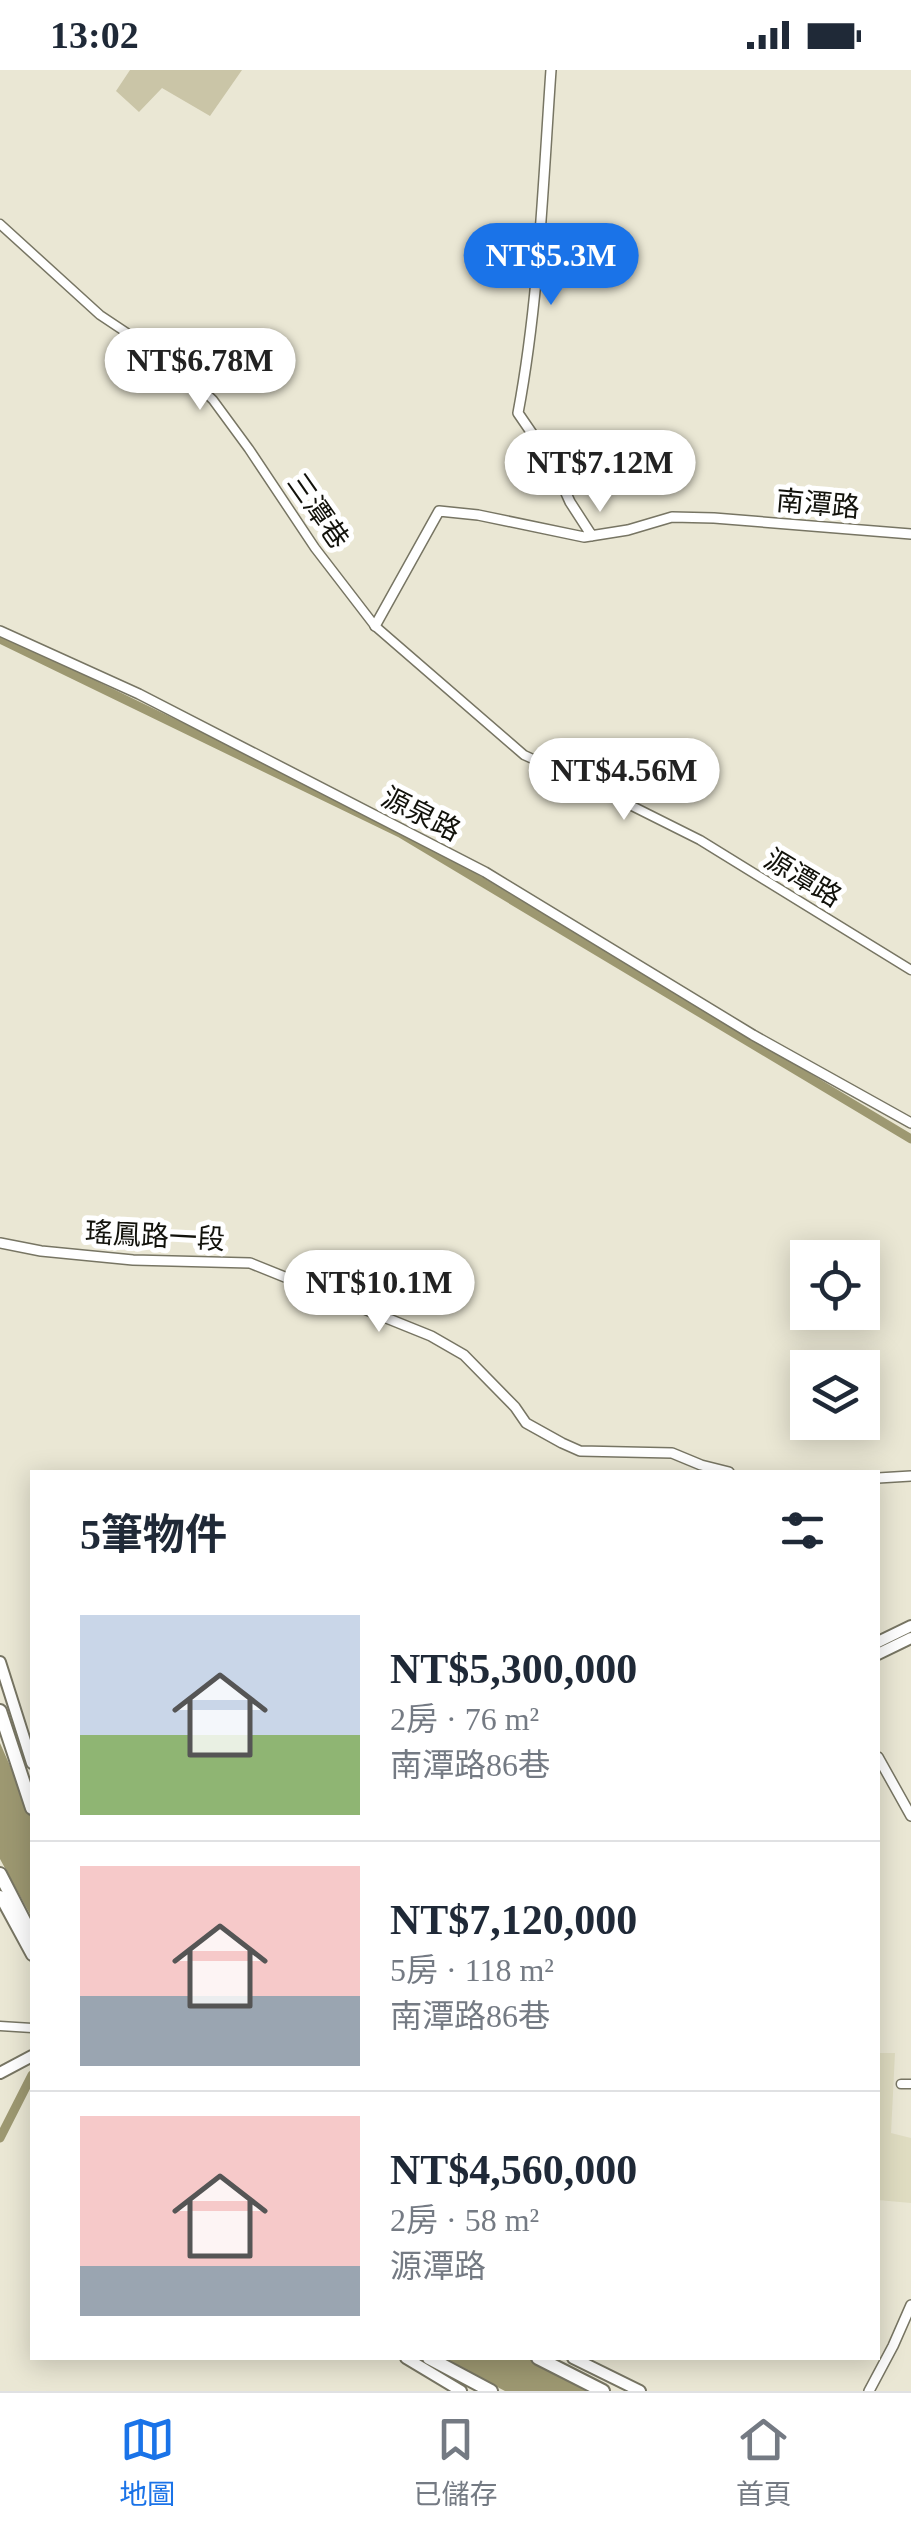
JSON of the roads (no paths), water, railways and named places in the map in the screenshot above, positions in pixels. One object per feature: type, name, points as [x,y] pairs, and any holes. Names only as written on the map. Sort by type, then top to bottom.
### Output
[{"type":"highway","points":[[0,1711],[30,1802]]},
{"type":"highway","points":[[0,1874],[30,1932]]},
{"type":"highway","points":[[433,2360],[491,2391]]},
{"type":"highway","points":[[542,2360],[603,2391]]},
{"type":"main road","points":[[880,1641],[911,1626]]},
{"type":"main road","points":[[880,1653],[911,1638]]},
{"type":"main road","points":[[0,1662],[30,1756]]},
{"type":"main road","points":[[0,1896],[30,1950]]},
{"type":"main road","points":[[0,2073],[30,2057]]},
{"type":"main road","points":[[409,2360],[462,2391]]},
{"type":"main road","points":[[577,2360],[640,2391]]},
{"type":"street","points":[[551,70],[538,249],[518,414],[552,464],[592,536]]},
{"type":"street","name":"三潭巷","points":[[0,224],[100,315],[181,369],[213,400],[314,548],[375,626]]},
{"type":"street","name":"南潭路","points":[[375,626],[439,511],[478,514],[584,538],[672,517],[911,534]]},
{"type":"street","name":"源潭路","points":[[375,626],[524,755],[700,840],[911,970]]},
{"type":"street","name":"源泉路","points":[[0,631],[138,694],[485,872],[752,1035],[911,1123]]},
{"type":"street","name":"瑤鳳路一段","points":[[0,1243],[133,1260],[250,1263],[431,1336],[464,1356],[526,1423],[562,1444],[580,1451],[672,1453],[721,1470]]},
{"type":"street","points":[[880,1478],[911,1476]]},
{"type":"street","points":[[880,1761],[911,1816]]},
{"type":"street","points":[[0,2026],[30,2028]]},
{"type":"street","points":[[868,2391],[911,2304]]},
{"type":"waterway","points":[[0,639],[400,833],[911,1139]]},
{"type":"waterway","points":[[0,2138],[30,2079]]}]
